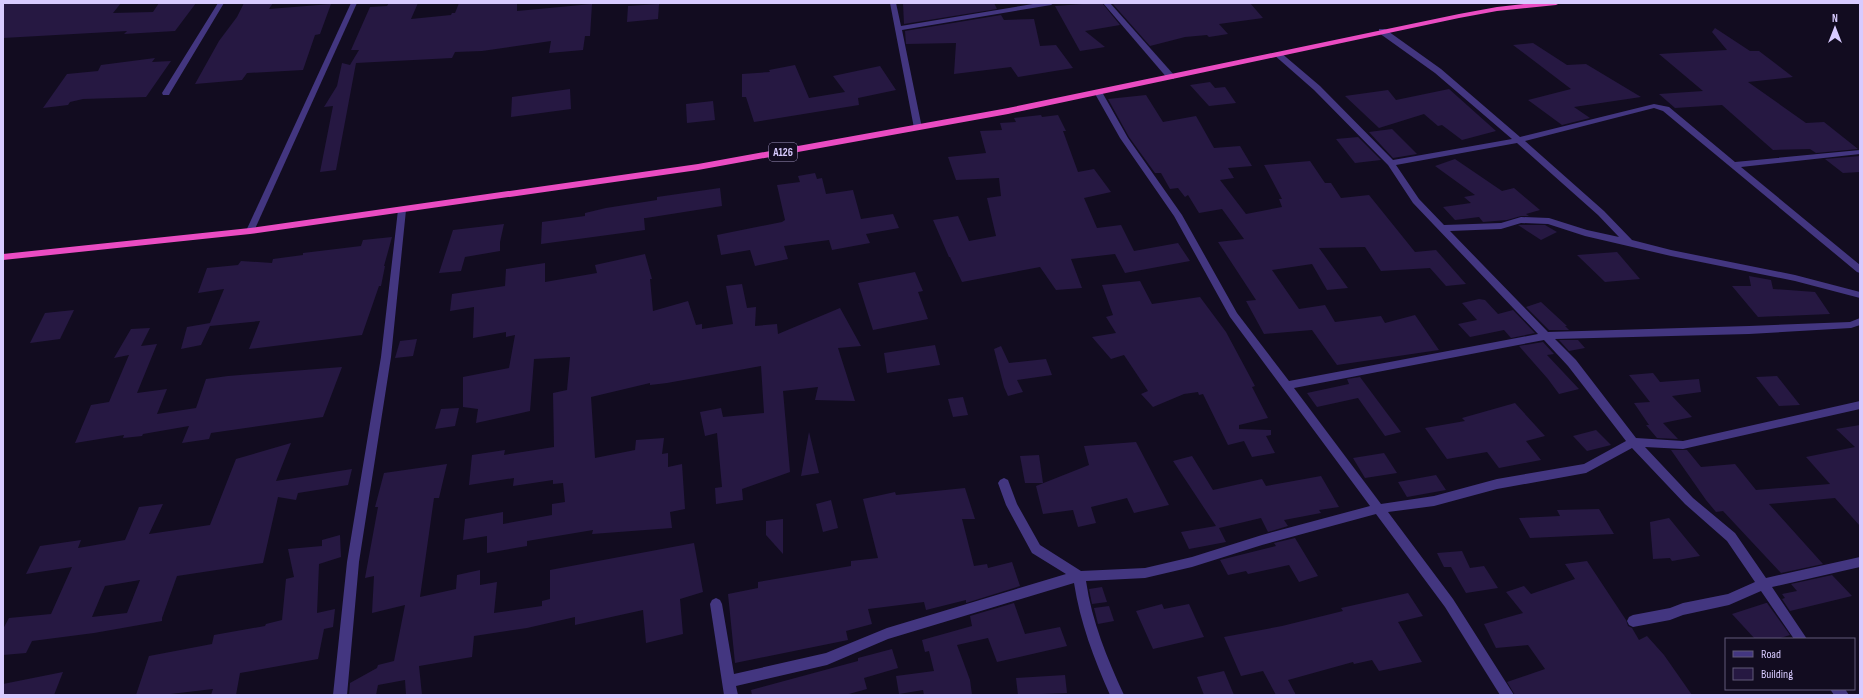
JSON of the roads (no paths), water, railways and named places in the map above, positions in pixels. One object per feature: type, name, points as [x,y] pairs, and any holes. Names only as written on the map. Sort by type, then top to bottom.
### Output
[{"type":"highway","name":"A126","points":[[3,257],[250,231],[698,167],[918,128],[1171,77],[1382,31],[1497,9],[1556,3]]},
{"type":"street","points":[[166,92],[222,3]]},
{"type":"street","points":[[250,231],[354,3]]},
{"type":"street","points":[[893,3],[918,128]]},
{"type":"street","points":[[898,29],[1051,3]]},
{"type":"street","points":[[1106,3],[1171,77]]},
{"type":"street","points":[[1382,31],[1438,71],[1520,140],[1601,213],[1629,242]]},
{"type":"street","points":[[1277,54],[1317,88],[1391,162],[1416,201],[1572,362],[1633,442],[1690,501],[1731,537],[1800,638]]},
{"type":"street","points":[[1098,92],[1124,138],[1178,215],[1232,316],[1450,603],[1507,695]]},
{"type":"street","points":[[1391,162],[1520,140],[1654,106],[1660,106],[1666,109],[1860,270]]},
{"type":"street","points":[[1734,165],[1860,152]]},
{"type":"street","points":[[340,695],[353,562],[386,357],[402,210]]},
{"type":"street","points":[[1441,228],[1501,226],[1521,220],[1549,221],[1585,233],[1629,242],[1671,253],[1795,278],[1860,295]]},
{"type":"street","points":[[1285,386],[1546,336],[1749,330],[1851,325],[1860,321]]},
{"type":"street","points":[[729,681],[827,659],[887,634],[1079,576],[1145,574],[1192,562],[1262,540],[1378,509],[1434,501],[1497,484],[1586,468],[1633,442],[1683,445],[1860,405]]},
{"type":"street","points":[[1004,483],[1012,505],[1036,549],[1079,576],[1083,603],[1095,646],[1117,695]]},
{"type":"street","points":[[1633,621],[1670,614],[1683,609],[1729,599],[1763,584],[1860,562]]},
{"type":"street","points":[[716,604],[731,695]]}]
